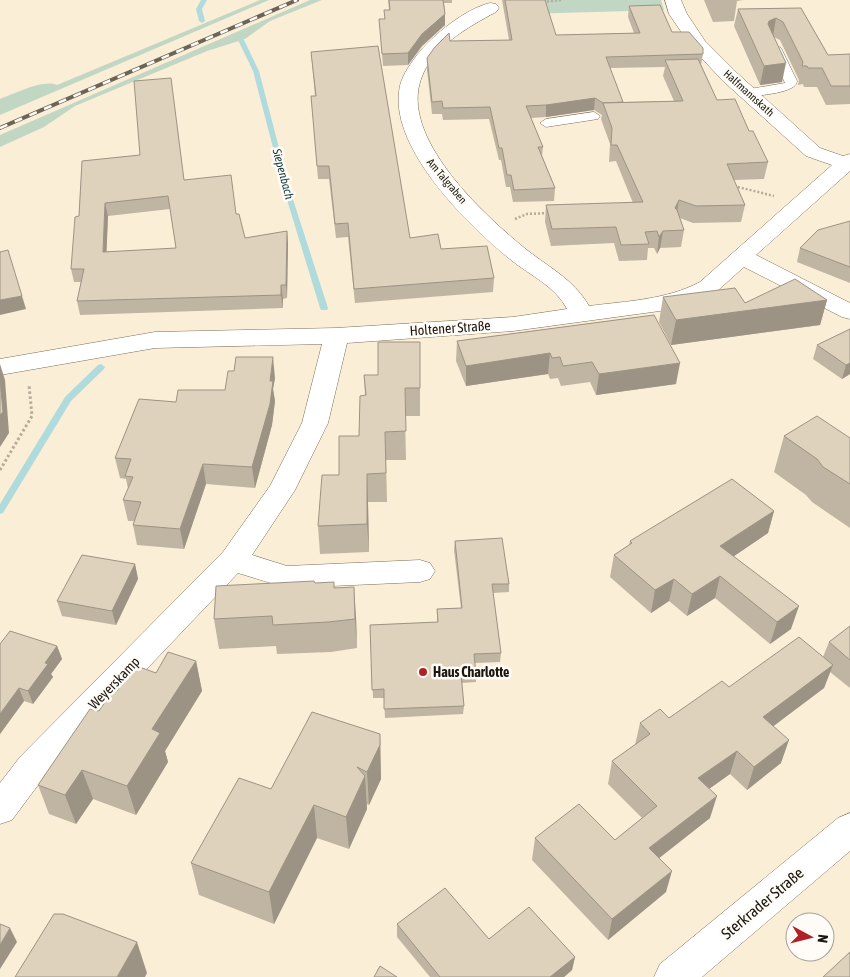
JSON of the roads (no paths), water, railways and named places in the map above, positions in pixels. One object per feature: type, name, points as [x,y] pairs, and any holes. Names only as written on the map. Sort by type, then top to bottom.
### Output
[{"type":"street","name":"Halfmannskath","points":[[674,0],[678,14],[699,45],[730,77],[813,152],[848,162]]},
{"type":"street","name":"Am Talgraben","points":[[490,8],[465,20],[435,44],[413,76],[408,91],[409,113],[425,154],[446,183],[489,229],[514,252],[568,292],[582,315]]},
{"type":"street","name":"Holtener Straße","points":[[0,367],[155,340],[336,336],[513,324],[667,303],[689,297],[708,287],[848,162]]},
{"type":"street","points":[[742,257],[850,312]]},
{"type":"street","name":"Weyerskamp","points":[[0,809],[32,767],[233,560],[281,490],[315,423],[336,336]]},
{"type":"street","points":[[233,560],[287,577],[420,571]]},
{"type":"street","name":"Sterkrader Straße","points":[[673,977],[850,829]]},
{"type":"lane","points":[[748,93],[791,85],[791,81],[772,41]]},
{"type":"lane","points":[[546,124],[594,116]]},
{"type":"waterway","name":"Siepenbach","points":[[202,21],[199,9],[204,0]]},
{"type":"waterway","name":"Siepenbach","points":[[241,40],[256,71],[287,190],[324,308]]},
{"type":"waterway","name":"Siepenbach","points":[[0,511],[68,399],[101,367]]},
{"type":"railway","points":[[0,128],[297,0]]},
{"type":"place","name":"Haus Charlotte","points":[[423,672]]}]
